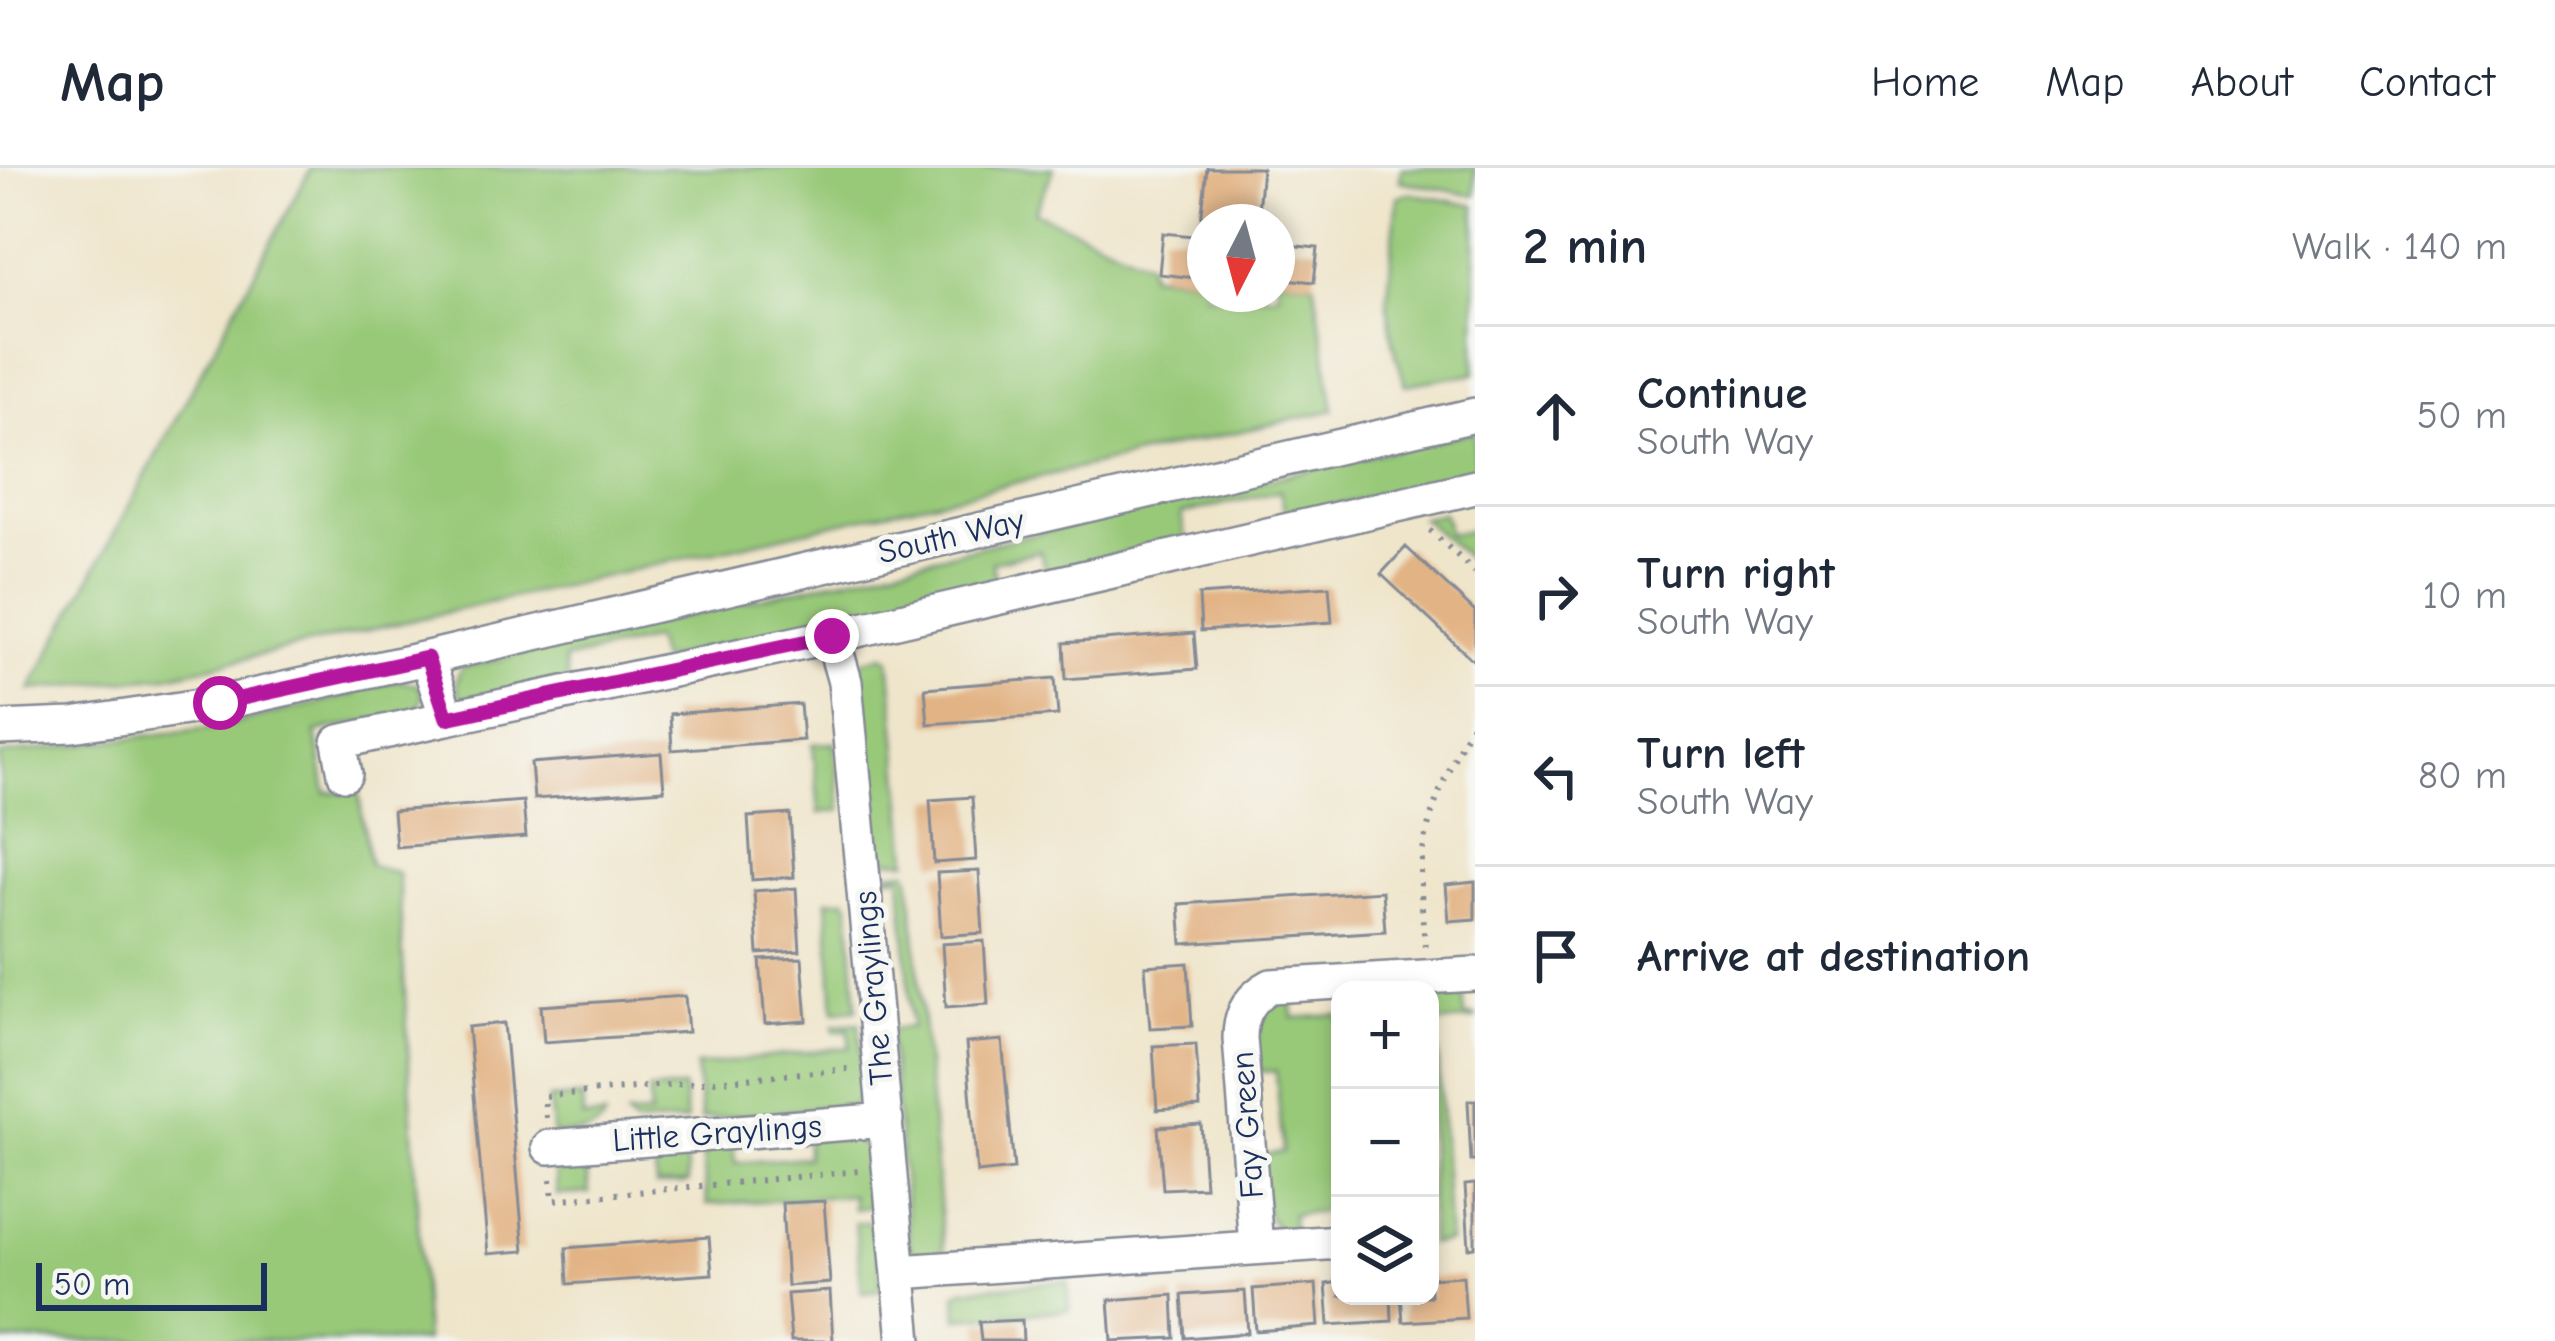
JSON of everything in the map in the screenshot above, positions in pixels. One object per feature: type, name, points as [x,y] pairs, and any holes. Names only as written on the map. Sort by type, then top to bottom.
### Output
[{"type":"street","name":"South Way","points":[[0,728],[72,725],[220,703],[1475,415]]},
{"type":"street","points":[[345,774],[339,742],[832,636],[1475,487]]},
{"type":"street","name":"The Graylings","points":[[832,636],[845,682],[905,1341]]},
{"type":"street","points":[[427,658],[447,718]]},
{"type":"street","name":"Fay Green","points":[[1418,981],[1475,974]]},
{"type":"street","name":"Fay Green","points":[[1256,1247],[1240,1023],[1252,999],[1271,986],[1331,985]]},
{"type":"street","name":"Little Graylings","points":[[549,1147],[886,1120]]},
{"type":"street","name":"Fay Green","points":[[899,1272],[1331,1243]]},
{"type":"path","points":[[1429,529],[1475,572]]},
{"type":"path","points":[[1426,961],[1420,883],[1426,835],[1461,742],[1475,719]]},
{"type":"green space","points":[[311,168],[1054,168],[1035,212],[1148,262],[1150,274],[1187,277],[1187,312],[1295,312],[1295,280],[1314,282],[1334,410],[168,676],[30,690]]},
{"type":"green space","points":[[1401,168],[1475,168],[1475,196],[1400,181]]},
{"type":"green space","points":[[1410,193],[1475,206],[1475,373],[1405,385],[1387,304],[1397,197]]},
{"type":"green space","points":[[1475,431],[1475,473],[1286,517],[1280,491],[1181,514],[1186,540],[1045,572],[1040,551],[992,562],[996,583],[660,660],[654,639],[564,660],[568,682],[463,699],[457,688],[461,668]]},
{"type":"green space","points":[[1444,513],[1449,534],[1475,530],[1475,565],[1422,518]]},
{"type":"green space","points":[[884,655],[890,659],[908,861],[878,860],[860,664]]},
{"type":"green space","points":[[399,681],[420,689],[422,700],[414,712],[316,732],[326,793],[358,789],[370,865],[398,873],[425,1341],[0,1341],[0,755],[223,726]]},
{"type":"green space","points":[[835,743],[841,810],[819,813],[813,744]]},
{"type":"green space","points":[[907,871],[944,1257],[921,1256],[910,1248],[889,1029],[912,1027],[901,876],[877,878],[877,874]]},
{"type":"green space","points":[[845,899],[857,1009],[834,1011],[827,900]]},
{"type":"green space","points":[[1463,992],[1465,1016],[1475,1019],[1439,1023],[1439,994]]},
{"type":"green space","points":[[1291,994],[1293,1018],[1331,1016],[1331,1211],[1292,1214],[1293,1237],[1273,1224],[1264,1204],[1260,1155],[1283,1152],[1276,1071],[1252,1072],[1251,1032],[1261,1009]]},
{"type":"green space","points":[[859,1023],[864,1088],[853,1105],[701,1119],[696,1066],[850,1047],[849,1030],[835,1031],[834,1025]]},
{"type":"green space","points":[[1439,1074],[1449,1242],[1439,1243]]},
{"type":"green space","points":[[683,1088],[686,1121],[634,1125],[627,1116],[650,1115],[649,1091]]},
{"type":"green space","points":[[582,1097],[583,1118],[605,1117],[601,1123],[583,1133],[553,1135],[549,1099]]},
{"type":"green space","points":[[807,1137],[847,1138],[863,1145],[870,1163],[867,1173],[872,1176],[874,1206],[853,1209],[852,1195],[707,1205],[702,1145],[733,1143],[735,1163],[807,1157]]},
{"type":"green space","points":[[685,1148],[688,1183],[656,1186],[655,1164],[633,1166],[642,1153]]},
{"type":"green space","points":[[554,1159],[604,1159],[611,1168],[587,1171],[589,1193],[557,1195]]},
{"type":"green space","points":[[876,1221],[882,1290],[862,1292],[855,1223]]},
{"type":"green space","points":[[1068,1281],[1069,1310],[958,1318],[956,1294],[964,1289]]},
{"type":"building","points":[[1207,168],[1262,168],[1259,204],[1203,204]]},
{"type":"building","points":[[1163,233],[1187,235],[1187,277],[1159,274]]},
{"type":"building","points":[[1295,246],[1318,248],[1314,282],[1295,280]]},
{"type":"building","points":[[1406,547],[1475,612],[1475,662],[1381,574]]},
{"type":"building","points":[[1329,586],[1332,622],[1201,631],[1199,595]]},
{"type":"building","points":[[1194,633],[1197,669],[1066,679],[1064,643]]},
{"type":"building","points":[[1055,678],[1058,715],[928,724],[925,688]]},
{"type":"building","points":[[800,704],[803,740],[672,750],[670,714]]},
{"type":"building","points":[[661,753],[664,790],[534,799],[531,763]]},
{"type":"building","points":[[972,797],[976,860],[934,863],[930,800]]},
{"type":"building","points":[[523,801],[526,837],[396,847],[393,811]]},
{"type":"building","points":[[790,814],[794,877],[752,880],[748,817]]},
{"type":"building","points":[[979,871],[983,933],[941,936],[937,873]]},
{"type":"building","points":[[1475,882],[1475,919],[1449,921],[1446,885]]},
{"type":"building","points":[[796,888],[800,951],[758,954],[754,891]]},
{"type":"building","points":[[1382,891],[1385,931],[1182,944],[1179,904]]},
{"type":"building","points":[[984,941],[988,1004],[946,1007],[942,944]]},
{"type":"building","points":[[802,958],[807,1021],[765,1024],[760,960]]},
{"type":"building","points":[[1188,963],[1192,1026],[1150,1028],[1145,966]]},
{"type":"building","points":[[685,996],[688,1032],[544,1042],[541,1006]]},
{"type":"building","points":[[504,1023],[524,1251],[488,1254],[468,1027]]},
{"type":"building","points":[[1002,1040],[1014,1169],[977,1173],[966,1043]]},
{"type":"building","points":[[1196,1044],[1200,1107],[1157,1110],[1153,1046]]},
{"type":"building","points":[[1475,1100],[1475,1161],[1471,1161],[1468,1101]]},
{"type":"building","points":[[1201,1124],[1205,1187],[1163,1189],[1158,1127]]},
{"type":"building","points":[[1475,1184],[1475,1247],[1469,1248],[1465,1185]]},
{"type":"building","points":[[824,1201],[830,1283],[787,1286],[782,1203]]},
{"type":"building","points":[[709,1237],[712,1274],[568,1284],[566,1248]]},
{"type":"building","points":[[1463,1276],[1466,1318],[1403,1322],[1402,1305],[1439,1305],[1439,1277]]},
{"type":"building","points":[[1331,1283],[1331,1305],[1391,1305],[1392,1321],[1329,1325],[1326,1284]]},
{"type":"building","points":[[1316,1284],[1319,1326],[1256,1331],[1253,1289]]},
{"type":"building","points":[[830,1291],[833,1341],[791,1341],[787,1294]]},
{"type":"building","points":[[1245,1291],[1248,1333],[1185,1338],[1182,1295]]},
{"type":"building","points":[[1173,1295],[1175,1338],[1112,1341],[1109,1300]]},
{"type":"building","points":[[1022,1320],[1023,1341],[981,1341],[979,1322]]},
{"type":"route","points":[[220,703],[427,658],[447,718],[832,636]]}]
